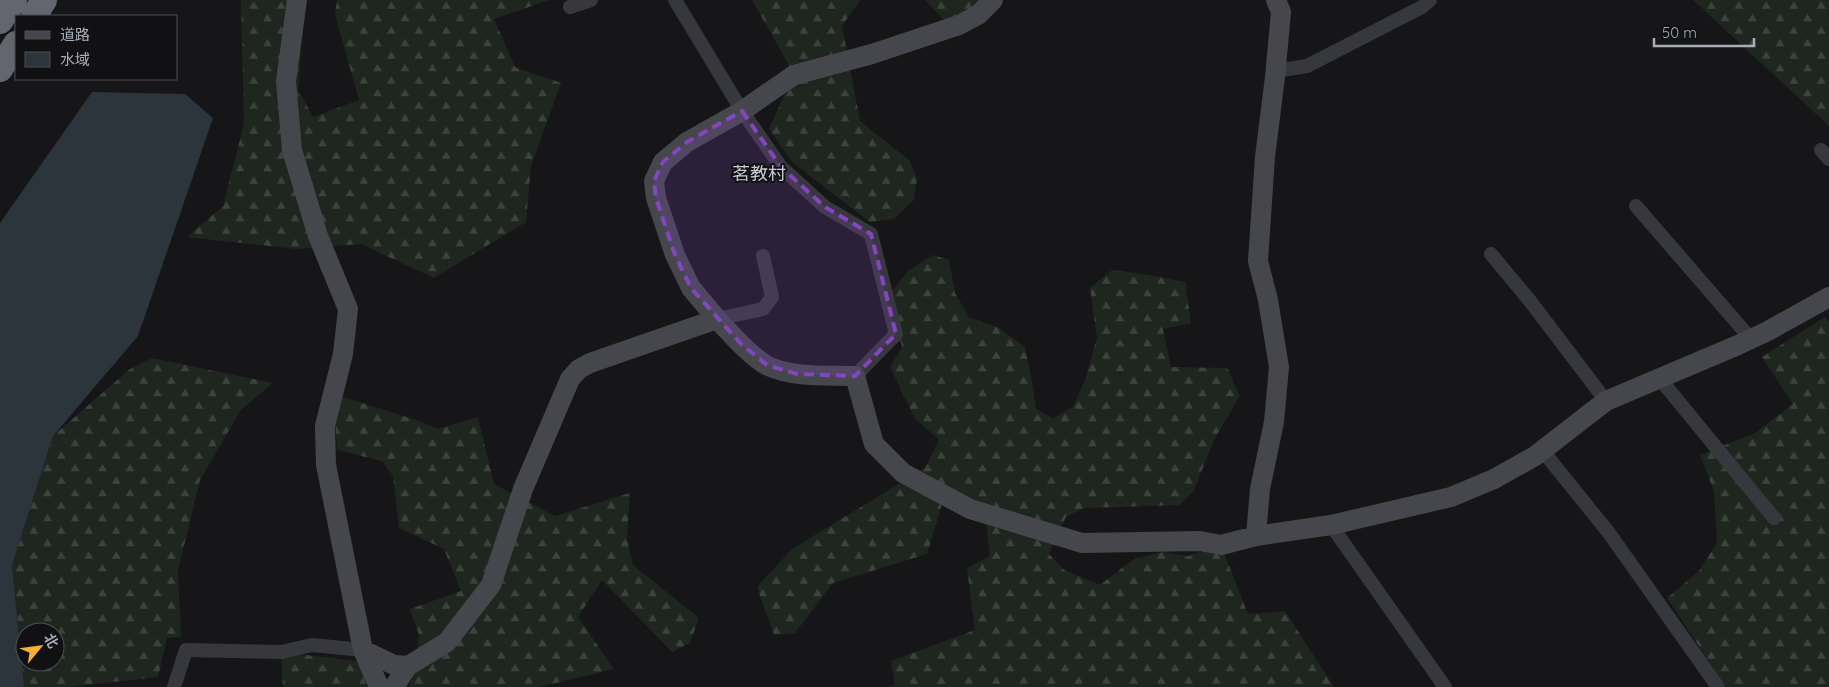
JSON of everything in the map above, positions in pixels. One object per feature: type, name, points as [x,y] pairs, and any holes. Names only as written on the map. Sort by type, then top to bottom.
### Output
[{"type":"highway","points":[[0,21],[14,0]]},
{"type":"highway","points":[[35,15],[44,0]]},
{"type":"highway","points":[[0,70],[15,46]]},
{"type":"street","points":[[297,0],[286,81],[292,150],[318,236],[348,309],[343,354],[324,426],[326,465],[363,650],[384,687],[408,666],[447,642],[491,585],[523,490],[574,374],[590,363],[717,318],[763,309],[772,297],[762,256]]},
{"type":"street","points":[[570,7],[591,0]]},
{"type":"street","points":[[675,0],[742,111],[781,167],[825,207],[871,234],[896,334],[855,376],[797,374],[767,365],[741,344],[691,288],[675,255],[656,198],[654,181],[663,162],[687,142],[742,111],[794,74],[872,54],[959,25],[978,14],[993,0]]},
{"type":"street","points":[[1276,71],[1307,66],[1422,7],[1430,0]]},
{"type":"street","points":[[1256,536],[1260,488],[1274,422],[1279,367],[1268,300],[1258,261],[1264,157],[1276,71],[1279,4]]},
{"type":"street","points":[[1636,206],[1751,339]]},
{"type":"street","points":[[1491,254],[1530,301],[1606,401]]},
{"type":"street","points":[[855,376],[874,444],[903,473],[970,509],[1082,543],[1200,541],[1221,545],[1256,536],[1331,525],[1451,497],[1494,480],[1542,450],[1606,401],[1751,339],[1829,297]]},
{"type":"street","points":[[1660,379],[1774,518]]},
{"type":"street","points":[[1542,450],[1609,533],[1718,687]]},
{"type":"street","points":[[1331,525],[1446,687]]},
{"type":"street","points":[[174,687],[186,650],[281,652],[312,645],[363,650],[394,665],[408,666]]},
{"type":"highlighted area","points":[[742,111],[781,167],[825,207],[871,234],[896,334],[855,376],[797,374],[767,365],[741,344],[691,288],[675,255],[656,198],[654,181],[663,162],[687,142]]},
{"type":"green space","points":[[241,0],[305,0],[298,89],[313,117],[359,100],[335,15],[337,0],[549,0],[494,19],[515,67],[561,83],[531,166],[526,222],[434,278],[361,244],[297,249],[187,237],[223,206],[244,124]]},
{"type":"green space","points":[[752,0],[860,0],[842,26],[860,121],[909,160],[917,178],[914,200],[894,219],[870,222],[793,163],[769,129],[794,74]]},
{"type":"green space","points":[[925,0],[982,0],[964,16],[943,19]]},
{"type":"green space","points":[[1693,0],[1829,0],[1829,126]]},
{"type":"green space","points":[[933,255],[949,260],[955,293],[969,317],[999,328],[1025,347],[1036,409],[1053,418],[1073,407],[1085,380],[1097,338],[1090,288],[1112,270],[1185,282],[1191,323],[1163,329],[1171,367],[1227,368],[1240,396],[1214,440],[1194,490],[1180,505],[1084,508],[1066,517],[1049,554],[1064,570],[1100,585],[1134,559],[1163,552],[1188,556],[1221,545],[1248,614],[1285,611],[1334,687],[886,687],[895,685],[891,661],[975,630],[967,568],[990,556],[984,507],[947,488],[927,554],[833,583],[795,633],[774,635],[757,587],[792,549],[925,468],[939,439],[915,419],[890,367],[902,347],[887,297],[908,271]]},
{"type":"green space","points":[[1825,317],[1829,322],[1829,687],[1726,687],[1667,598],[1699,571],[1717,543],[1714,491],[1700,455],[1755,433],[1793,404],[1762,357]]},
{"type":"green space","points":[[152,358],[273,383],[241,410],[200,480],[178,570],[181,637],[167,638],[158,677],[67,687],[24,687],[23,672],[65,672],[65,622],[18,622],[12,565],[53,436],[130,369]]},
{"type":"green space","points":[[340,396],[416,420],[438,429],[478,417],[494,484],[555,516],[630,493],[627,538],[633,565],[699,618],[690,643],[672,652],[602,580],[578,617],[614,669],[539,687],[408,687],[415,674],[419,635],[410,609],[461,591],[444,549],[399,528],[393,476],[382,461],[337,450],[335,417]]},
{"type":"green space","points":[[281,652],[355,661],[360,666],[367,687],[283,687]]},
{"type":"water","points":[[92,92],[185,94],[213,118],[138,336],[53,436],[12,565],[18,622],[15,622],[15,672],[23,672],[24,687],[0,687],[0,223]]},
{"type":"district","name":"茗教村","points":[[759,174]]}]
